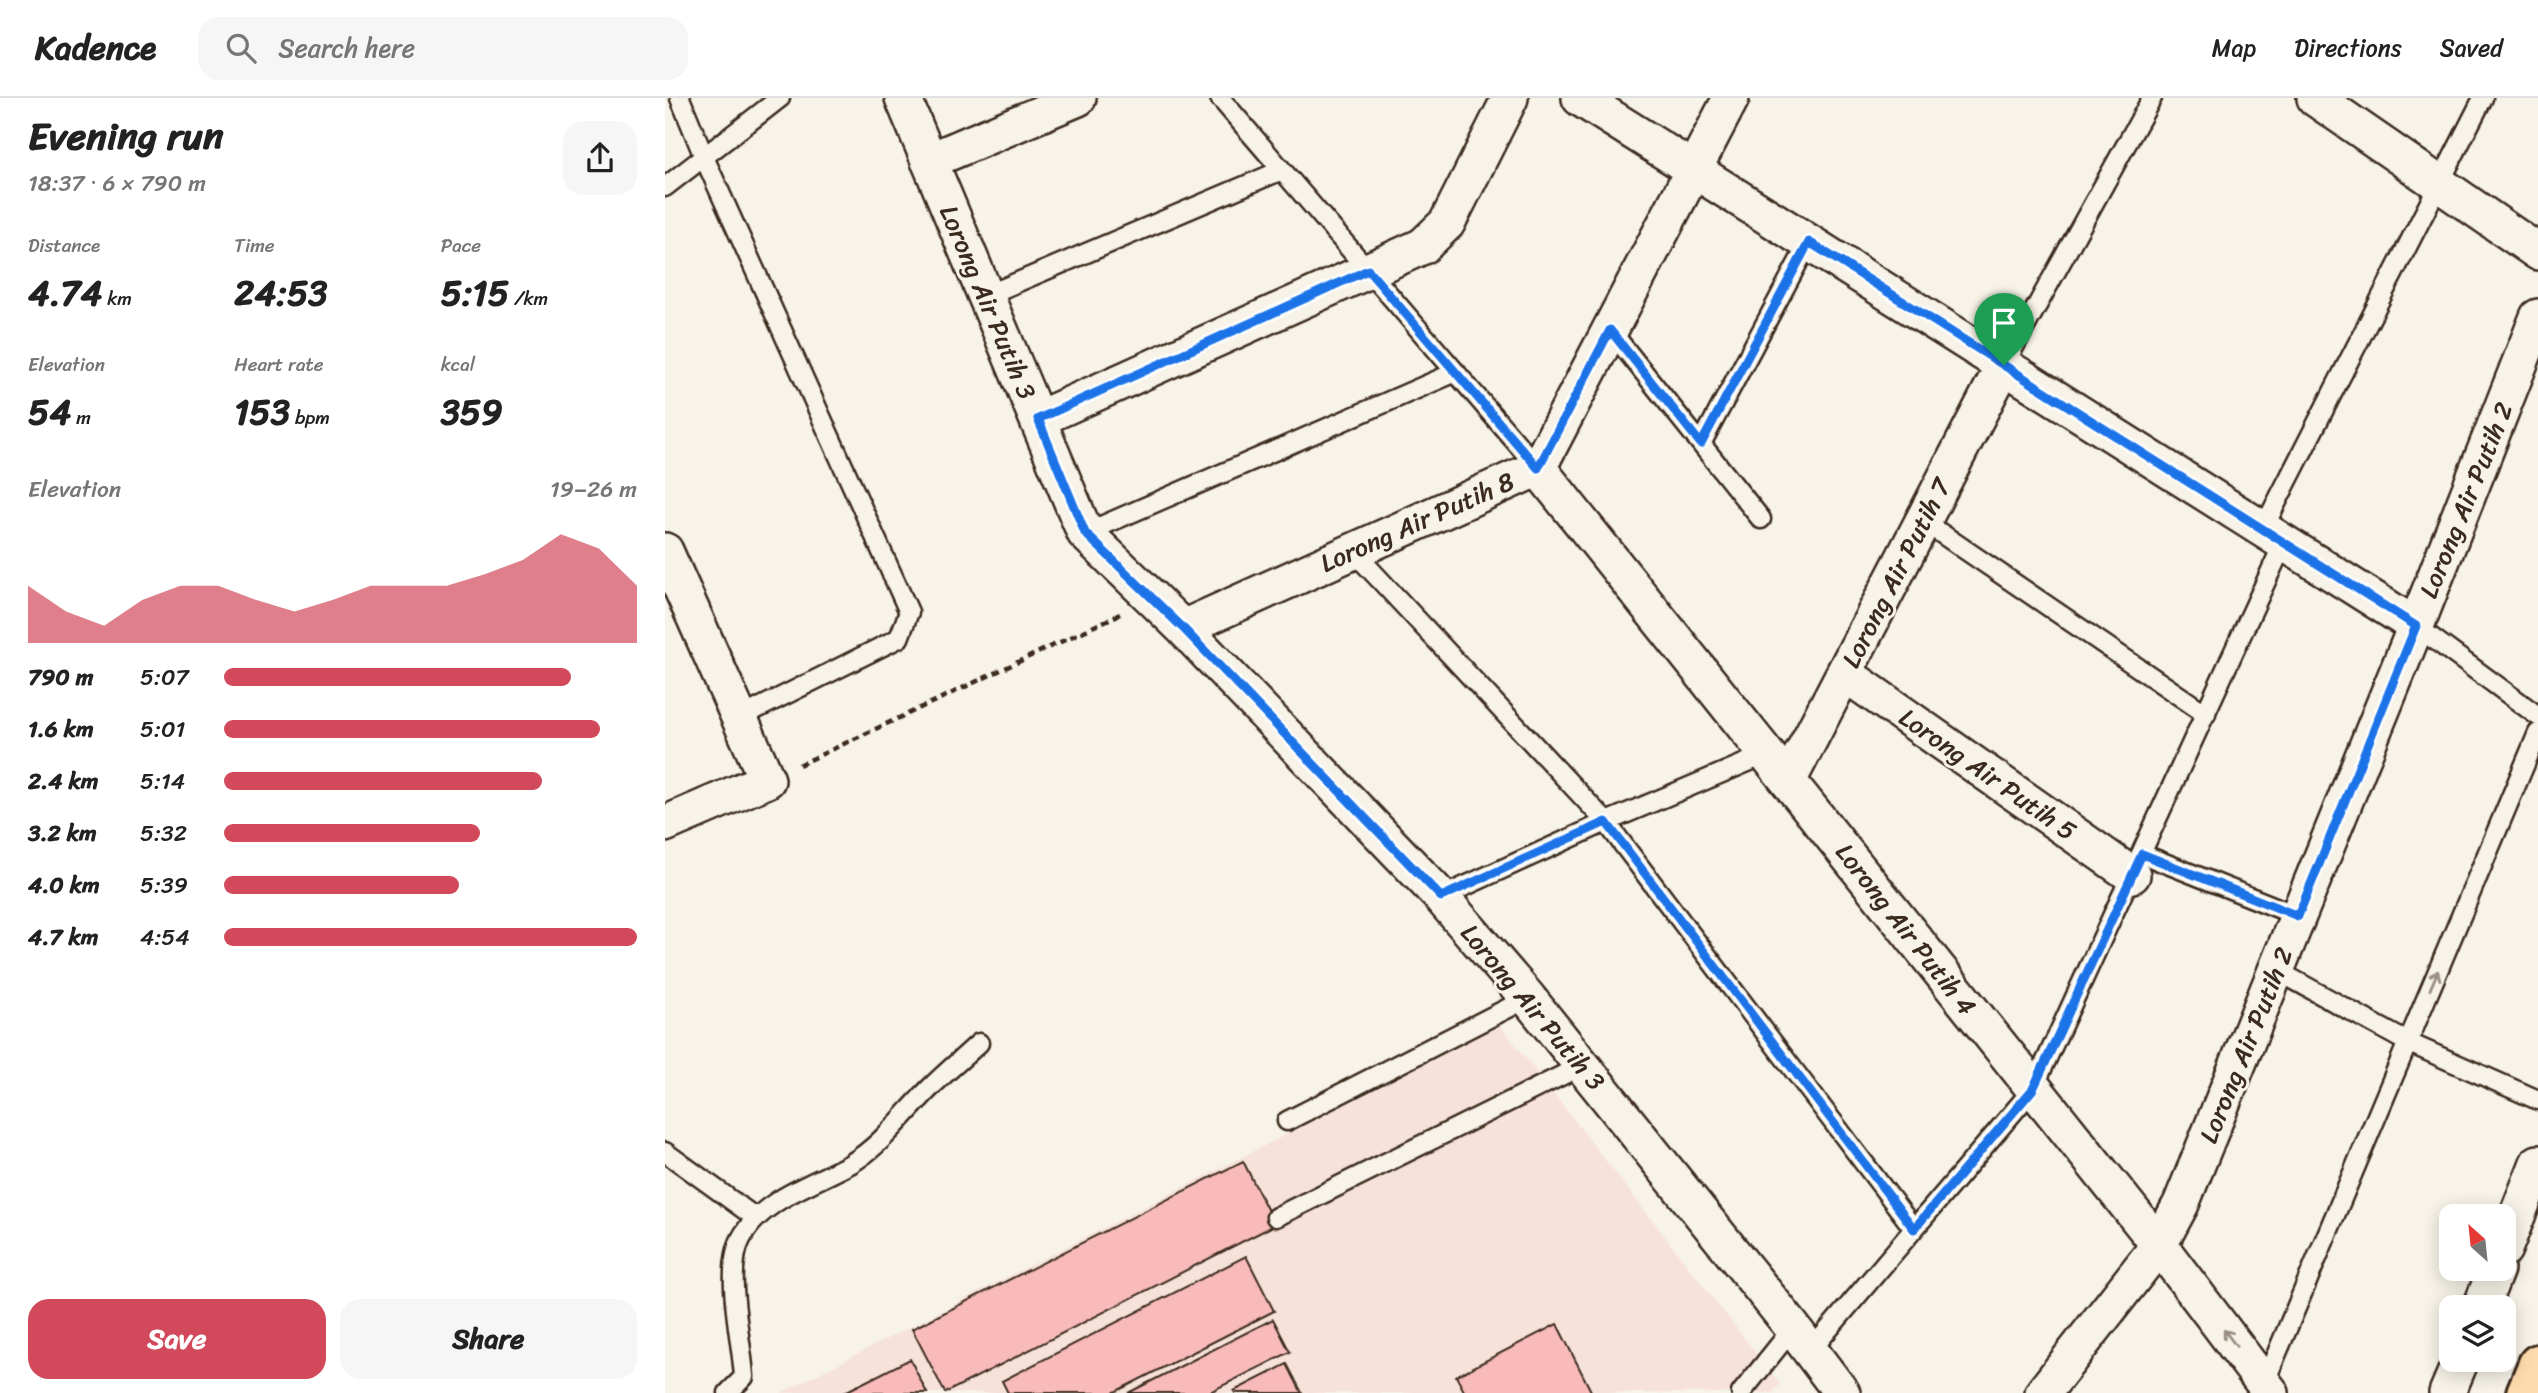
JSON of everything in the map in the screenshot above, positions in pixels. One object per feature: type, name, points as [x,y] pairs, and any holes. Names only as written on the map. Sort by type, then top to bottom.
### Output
[{"type":"highway","points":[[2526,1393],[2538,1364]]},
{"type":"street","name":"Lorong Air Putih 3","points":[[902,98],[1085,533],[1183,628],[1441,897],[1583,1065],[1842,1393]]},
{"type":"street","points":[[929,161],[1078,98]]},
{"type":"street","points":[[1038,419],[1423,246],[1447,223],[1510,98]]},
{"type":"street","points":[[1580,98],[2416,626]]},
{"type":"street","name":"Lorong Air Putih 8","points":[[1183,628],[1538,468],[1731,98]]},
{"type":"street","points":[[2315,98],[2538,252]]},
{"type":"street","name":"Lorong Air Putih 2","points":[[2043,1393],[2159,1245],[2181,1204],[2416,626],[2538,317]]},
{"type":"street","name":"Lorong Air Putih 7","points":[[1788,781],[2004,365]]},
{"type":"street","name":"Lorong Air Putih 4","points":[[1538,468],[2159,1245],[2267,1389]]},
{"type":"street","points":[[665,551],[768,780],[665,824]]},
{"type":"street","name":"Lorong Air Putih 5","points":[[1844,673],[2137,864]]},
{"type":"street","points":[[2517,1216],[2538,1163]]},
{"type":"street","points":[[2447,1393],[2456,1372]]},
{"type":"lane","points":[[680,98],[909,612],[898,638],[741,717]]},
{"type":"lane","points":[[665,187],[780,98]]},
{"type":"lane","points":[[1220,98],[1538,468]]},
{"type":"lane","points":[[2004,365],[2152,98]]},
{"type":"lane","points":[[1741,1393],[1802,1339],[1914,1229],[2033,1089],[2206,714],[2274,536],[2440,183],[2483,98]]},
{"type":"lane","points":[[985,296],[1282,170]]},
{"type":"lane","points":[[1701,444],[1809,242]]},
{"type":"lane","points":[[1610,330],[1761,519]]},
{"type":"lane","points":[[1085,533],[1456,372]]},
{"type":"lane","points":[[1923,521],[2206,714]]},
{"type":"lane","points":[[1353,551],[1606,822],[1914,1229]]},
{"type":"lane","points":[[2416,626],[2538,716]]},
{"type":"lane","points":[[2267,1389],[2407,1042],[2538,733]]},
{"type":"lane","points":[[1441,897],[1606,822],[1767,754]]},
{"type":"lane","points":[[2137,864],[2298,916]]},
{"type":"lane","points":[[2276,970],[2407,1042],[2538,1101]]},
{"type":"lane","points":[[1287,1121],[1528,998]]},
{"type":"lane","points":[[728,1393],[744,1377],[734,1290],[735,1263],[740,1240],[756,1218],[784,1198],[852,1163],[869,1151],[932,1086],[979,1043]]},
{"type":"lane","points":[[1276,1217],[1583,1065]]},
{"type":"lane","points":[[665,1152],[756,1218]]},
{"type":"path","points":[[768,780],[1152,598]]},
{"type":"shaded area","points":[[1500,1025],[1780,1384],[1772,1393],[781,1393]]},
{"type":"building","points":[[1243,1161],[1275,1225],[945,1393],[912,1329]]},
{"type":"building","points":[[1246,1256],[1274,1311],[1113,1393],[1008,1393],[1002,1381]]},
{"type":"building","points":[[1273,1319],[1290,1352],[1208,1393],[1128,1393]]},
{"type":"building","points":[[1557,1324],[1592,1393],[1465,1393],[1456,1376]]},
{"type":"building","points":[[910,1359],[927,1393],[843,1393]]},
{"type":"building","points":[[1287,1364],[1302,1393],[1235,1393],[1234,1391]]},
{"type":"route","points":[[1809,242],[2004,365],[2416,626],[2298,916],[2142,854],[2033,1089],[1914,1229],[1606,822],[1441,897],[1183,628],[1085,533],[1038,419],[1368,270],[1538,468],[1610,330],[1701,444],[1809,242]]}]
